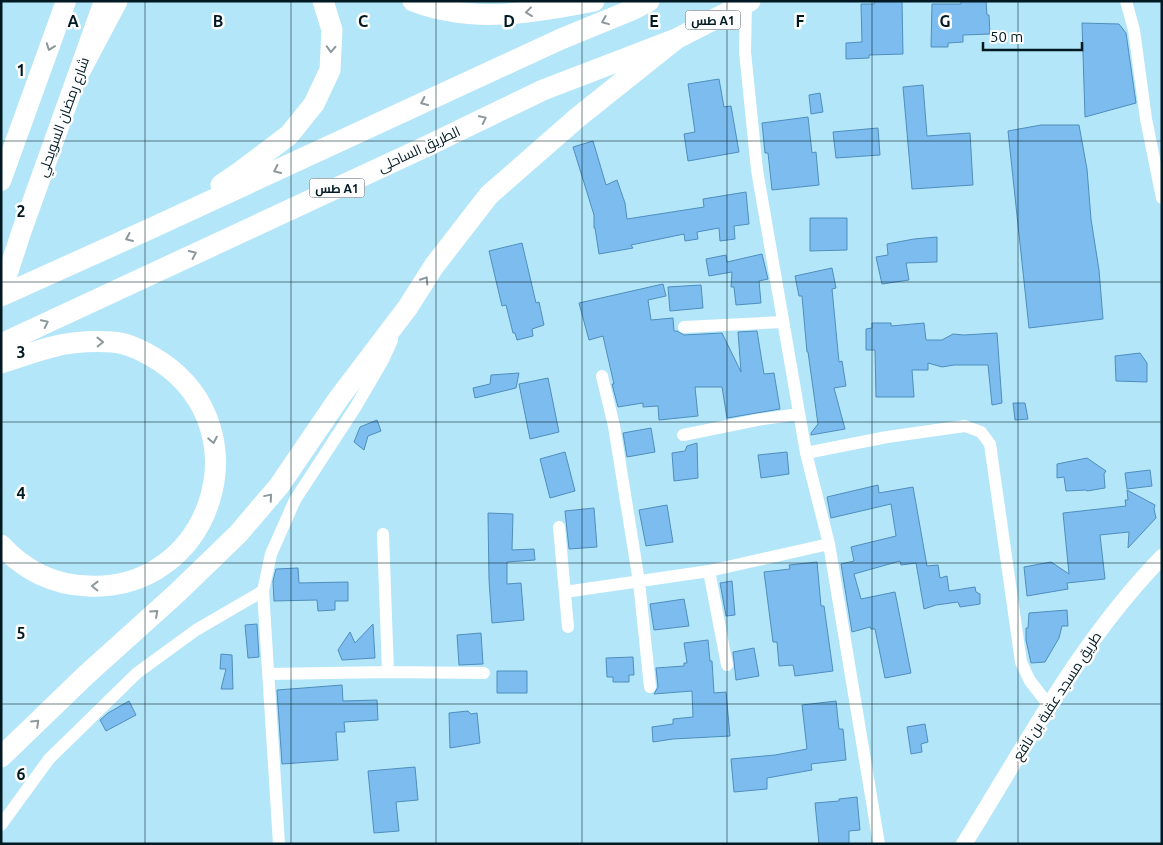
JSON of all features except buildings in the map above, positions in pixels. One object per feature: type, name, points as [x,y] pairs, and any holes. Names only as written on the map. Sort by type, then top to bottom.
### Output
[{"type":"highway","points":[[80,71],[117,1]]},
{"type":"highway","points":[[154,227],[240,172],[289,135],[314,104],[330,70],[332,30],[323,1]]},
{"type":"highway","points":[[413,1],[454,12],[486,15],[558,8],[594,1]]},
{"type":"highway","points":[[1,295],[154,227],[561,39],[649,1]]},
{"type":"highway","name":"طس A1","points":[[676,38],[748,2]]},
{"type":"highway","points":[[1,757],[86,674],[177,594],[238,534],[279,486],[339,398],[408,307],[434,266],[489,195],[582,113],[676,38]]},
{"type":"highway","name":"الطريق الساحلى","points":[[1,344],[425,147],[543,90],[676,38]]},
{"type":"highway","points":[[1,363],[52,347],[85,343],[114,342],[145,351],[172,369],[189,388],[203,409],[213,435],[216,458],[214,484],[206,513],[188,541],[162,565],[134,580],[101,587],[71,585],[40,576],[11,556],[1,545]]},
{"type":"main road","points":[[1,181],[66,1]]},
{"type":"main road","name":"شارع رمضان السويحلي","points":[[1,295],[21,233],[104,1]]},
{"type":"street","points":[[1126,1],[1134,30],[1146,119],[1162,198]]},
{"type":"street","points":[[748,2],[746,52],[757,170],[806,453],[829,544],[879,844]]},
{"type":"street","points":[[278,844],[263,591],[271,554],[295,500],[355,408],[383,360],[408,307]]},
{"type":"street","points":[[684,327],[783,322]]},
{"type":"street","points":[[602,376],[614,426],[639,582],[650,687]]},
{"type":"street","points":[[683,434],[800,414]]},
{"type":"street","points":[[806,453],[886,437],[965,426],[981,432],[990,444],[1021,662],[1030,681],[1048,704]]},
{"type":"street","points":[[559,527],[568,627]]},
{"type":"street","points":[[383,534],[388,672]]},
{"type":"street","points":[[565,592],[709,571],[829,544]]},
{"type":"street","name":"طريق مسجد عقبة بن نافع","points":[[964,844],[1048,704],[1098,631],[1142,577],[1162,557]]},
{"type":"street","points":[[709,571],[727,665]]},
{"type":"street","points":[[1,825],[49,759],[137,673],[196,630],[263,591]]},
{"type":"street","points":[[268,674],[484,673]]}]
